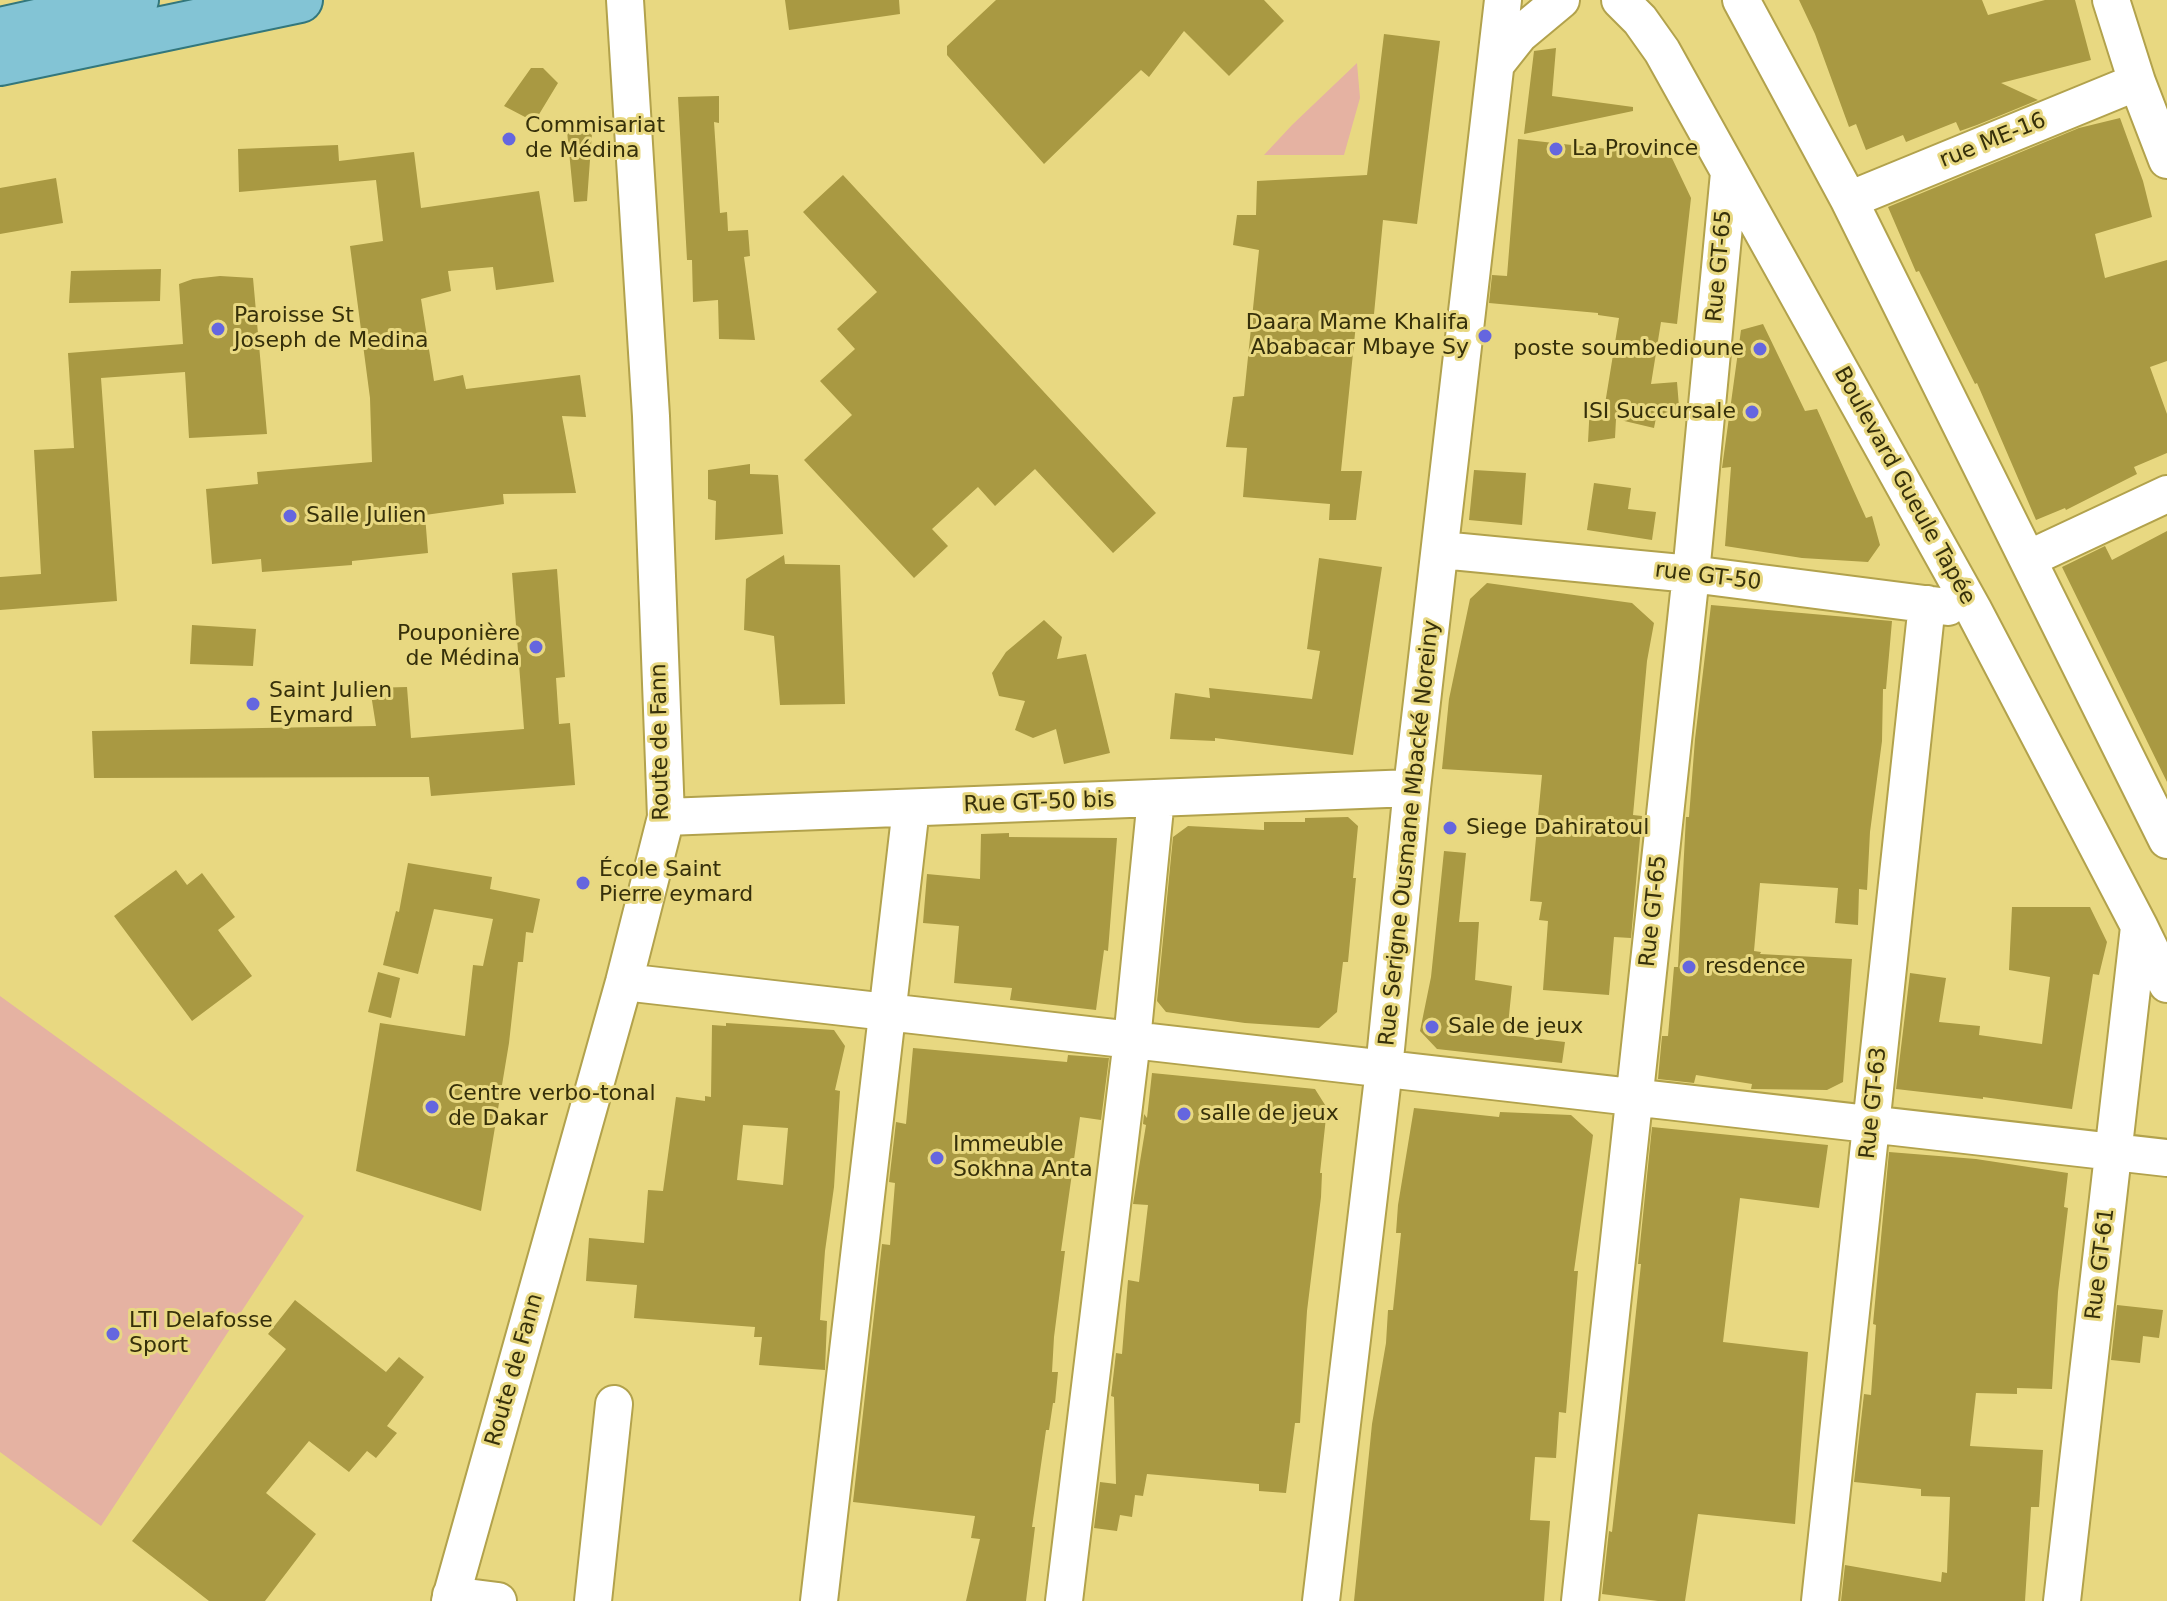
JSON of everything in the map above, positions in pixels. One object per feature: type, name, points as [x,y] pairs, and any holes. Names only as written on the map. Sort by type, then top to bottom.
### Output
[{"type":"main road","points":[[0,30],[82,6],[136,0]]},
{"type":"main road","points":[[0,63],[300,0]]},
{"type":"street","name":"Route de Fann","points":[[450,1598],[624,982],[666,817],[651,416],[625,0]]},
{"type":"street","points":[[1496,64],[1503,0]]},
{"type":"street","points":[[1496,64],[1519,35],[1561,0]]},
{"type":"street","name":"Boulevard Gueule Tapée","points":[[1620,0],[1640,20],[1662,51],[1974,611],[2167,984]]},
{"type":"street","points":[[1741,0],[1849,200],[2167,840]]},
{"type":"street","points":[[2111,0],[2137,82],[2167,160]]},
{"type":"street","name":"Rue Serigne Ousmane Mbacké Noreiny","points":[[1321,1601],[1384,1069],[1412,788],[1496,64]]},
{"type":"street","name":"rue ME-16","points":[[1849,200],[2137,82]]},
{"type":"street","name":"Rue GT-65","points":[[1580,1601],[1691,574],[1729,173]]},
{"type":"street","points":[[2028,559],[2167,494]]},
{"type":"street","name":"rue GT-50","points":[[1441,550],[1691,574],[1974,611]]},
{"type":"street","name":"Rue GT-63","points":[[1820,1601],[1927,604]]},
{"type":"street","name":"Rue GT-50 bis","points":[[666,817],[1412,788]]},
{"type":"street","points":[[1064,1601],[1132,1040],[1156,798]]},
{"type":"street","points":[[819,1601],[911,808]]},
{"type":"street","name":"Rue GT-61","points":[[2062,1601],[2139,926]]},
{"type":"street","points":[[624,982],[2167,1158]]},
{"type":"street","points":[[593,1601],[614,1404]]},
{"type":"street","points":[[450,1598],[498,1601]]},
{"type":"shaded area","points":[[1357,63],[1360,98],[1344,155],[1264,155],[1292,125]]},
{"type":"shaded area","name":"LTI Delafosse Sport","points":[[0,996],[304,1216],[101,1526],[0,1452]]},
{"type":"building","points":[[785,0],[899,0],[900,14],[789,30]]},
{"type":"building","points":[[996,0],[1264,0],[1284,21],[1229,76],[1184,31],[1149,77],[1141,70],[1044,164],[947,55],[947,46]]},
{"type":"building","points":[[1799,0],[1982,0],[1988,15],[2045,0],[2075,0],[2091,60],[2001,83],[2038,100],[1977,125],[1960,131],[1956,122],[1906,142],[1903,135],[1866,150],[1856,124],[1849,127],[1815,34]]},
{"type":"building","points":[[1384,34],[1440,41],[1417,224],[1383,220],[1374,314],[1357,314],[1341,471],[1362,471],[1356,520],[1329,520],[1330,504],[1243,497],[1247,448],[1226,447],[1233,397],[1244,396],[1259,250],[1233,245],[1237,215],[1256,215],[1257,181],[1367,175]]},
{"type":"building","points":[[1556,48],[1552,96],[1633,107],[1633,111],[1524,134],[1534,51]]},
{"type":"building","points":[[531,68],[543,68],[558,83],[538,116],[525,117],[504,106]]},
{"type":"building","points":[[719,96],[719,123],[714,122],[720,213],[727,212],[728,231],[748,230],[750,256],[744,257],[755,340],[719,339],[718,300],[693,302],[692,260],[687,260],[678,97]]},
{"type":"building","points":[[2120,118],[2143,181],[2152,217],[2095,234],[2105,278],[2167,260],[2167,361],[2150,367],[2167,414],[2167,453],[2134,467],[2137,474],[2066,510],[2036,520],[1977,383],[1919,271],[1916,272],[1888,207],[2079,128]]},
{"type":"building","points":[[593,119],[587,201],[574,202],[566,121]]},
{"type":"building","points":[[1518,139],[1671,156],[1691,198],[1677,324],[1661,322],[1651,384],[1677,382],[1680,419],[1656,418],[1654,428],[1616,419],[1615,438],[1588,442],[1590,404],[1605,404],[1619,318],[1598,313],[1489,303],[1492,275],[1507,276]]},
{"type":"building","points":[[338,145],[339,161],[414,152],[421,208],[539,191],[554,282],[496,290],[493,267],[448,271],[451,291],[421,299],[434,381],[463,375],[466,389],[580,375],[586,417],[562,416],[576,493],[503,494],[504,504],[425,515],[428,553],[352,561],[352,565],[262,572],[261,559],[212,564],[206,489],[258,484],[257,472],[372,462],[370,398],[350,246],[383,241],[376,180],[239,192],[238,149]]},
{"type":"building","points":[[843,175],[1156,513],[1113,553],[1035,469],[995,506],[978,487],[932,529],[948,546],[914,578],[804,460],[852,415],[820,381],[855,349],[837,329],[877,292],[803,212]]},
{"type":"building","points":[[56,178],[63,223],[0,234],[0,188]]},
{"type":"building","points":[[161,269],[160,301],[69,303],[71,271]]},
{"type":"building","points":[[220,276],[253,278],[267,434],[189,438],[185,372],[101,378],[117,601],[0,610],[0,577],[41,574],[34,450],[74,448],[68,353],[183,344],[179,284]]},
{"type":"building","points":[[1763,324],[1805,411],[1817,409],[1866,518],[1872,516],[1880,545],[1868,562],[1802,558],[1725,546],[1731,467],[1722,468],[1741,330]]},
{"type":"building","points":[[750,464],[750,474],[778,475],[783,534],[715,540],[716,501],[708,499],[708,470]]},
{"type":"building","points":[[1474,470],[1526,473],[1522,525],[1469,520]]},
{"type":"building","points":[[1594,483],[1631,488],[1628,509],[1656,512],[1652,540],[1587,530]]},
{"type":"building","points":[[2167,531],[2167,782],[2062,567],[2105,546],[2112,560]]},
{"type":"building","points":[[784,555],[785,564],[840,565],[845,704],[780,705],[774,636],[744,630],[746,579]]},
{"type":"building","points":[[1319,558],[1382,567],[1353,755],[1215,738],[1215,741],[1170,739],[1175,693],[1210,698],[1209,688],[1312,699],[1320,651],[1307,649]]},
{"type":"building","points":[[557,569],[565,677],[556,678],[559,724],[570,723],[575,785],[431,796],[429,777],[94,778],[92,731],[376,726],[370,688],[407,687],[411,738],[524,729],[512,573]]},
{"type":"building","points":[[1487,583],[1632,603],[1654,623],[1647,661],[1633,815],[1642,816],[1631,938],[1614,937],[1609,995],[1543,990],[1548,921],[1539,920],[1542,902],[1530,901],[1542,775],[1442,769],[1449,699],[1470,599]]},
{"type":"building","points":[[1711,605],[1892,621],[1886,689],[1883,689],[1882,741],[1870,832],[1867,890],[1859,889],[1858,925],[1835,923],[1838,888],[1760,883],[1754,951],[1760,954],[1852,959],[1843,1082],[1827,1090],[1751,1089],[1752,1084],[1696,1075],[1694,1083],[1658,1079],[1662,1036],[1668,1036],[1674,967],[1678,967],[1686,817],[1689,817]]},
{"type":"building","points":[[1044,620],[1062,637],[1057,659],[1086,654],[1110,753],[1064,764],[1056,729],[1033,738],[1015,730],[1025,701],[999,696],[992,673],[1006,652]]},
{"type":"building","points":[[192,625],[256,629],[253,666],[190,664]]},
{"type":"building","points":[[1348,817],[1358,826],[1353,878],[1356,878],[1348,962],[1343,962],[1337,1012],[1319,1028],[1245,1023],[1166,1012],[1157,1001],[1173,837],[1188,826],[1264,830],[1264,822],[1305,822],[1305,818]]},
{"type":"building","points":[[1009,833],[1009,837],[1117,838],[1108,951],[1104,950],[1096,1010],[1010,1000],[1012,988],[954,983],[959,926],[923,923],[927,874],[980,879],[981,834]]},
{"type":"building","points":[[1444,851],[1466,853],[1459,922],[1479,922],[1475,980],[1512,986],[1507,1035],[1565,1042],[1562,1063],[1437,1049],[1420,1031],[1431,977]]},
{"type":"building","name":"Centre verbo-tonal de Dakar","points":[[408,863],[492,877],[490,889],[540,899],[533,933],[526,932],[523,962],[518,962],[509,1043],[481,1211],[356,1171],[380,1023],[465,1036],[473,965],[483,966],[493,919],[434,909],[418,974],[383,965],[396,911],[399,912]]},
{"type":"building","points":[[176,870],[187,885],[202,873],[235,917],[218,930],[252,976],[192,1021],[114,916]]},
{"type":"building","points":[[2012,907],[2090,907],[2107,942],[2099,975],[2093,974],[2072,1109],[1896,1089],[1910,973],[1946,978],[1939,1022],[1980,1026],[1979,1035],[2042,1044],[2050,977],[2009,970]]},
{"type":"building","points":[[378,972],[400,978],[391,1018],[368,1012]]},
{"type":"building","points":[[726,1023],[834,1030],[845,1046],[835,1090],[840,1091],[834,1187],[820,1320],[827,1321],[825,1370],[759,1365],[762,1337],[754,1337],[755,1327],[634,1318],[637,1285],[586,1281],[589,1238],[644,1243],[648,1190],[663,1191],[676,1097],[705,1101],[705,1096],[711,1097],[712,1025],[726,1026]],"holes":[[[743,1125],[788,1128],[783,1185],[737,1180]]]},
{"type":"building","points":[[913,1048],[1067,1062],[1068,1055],[1109,1058],[1101,1120],[1080,1117],[1061,1251],[1065,1251],[1052,1372],[1058,1372],[1055,1403],[1049,1430],[1046,1430],[1032,1527],[1035,1527],[1026,1601],[966,1601],[980,1539],[971,1538],[975,1516],[853,1502],[882,1244],[890,1245],[895,1183],[889,1182],[896,1122],[906,1124]]},
{"type":"building","points":[[1152,1073],[1315,1089],[1327,1108],[1320,1173],[1321,1197],[1307,1311],[1300,1423],[1295,1423],[1286,1493],[1259,1491],[1259,1484],[1147,1474],[1143,1496],[1135,1495],[1132,1517],[1120,1515],[1117,1531],[1094,1528],[1100,1482],[1116,1484],[1114,1397],[1111,1396],[1116,1353],[1122,1354],[1128,1280],[1139,1282],[1148,1205],[1133,1204]]},
{"type":"building","points":[[1414,1108],[1499,1117],[1500,1112],[1571,1115],[1593,1135],[1574,1271],[1578,1271],[1566,1413],[1559,1412],[1556,1458],[1535,1457],[1530,1520],[1550,1521],[1544,1601],[1354,1601],[1372,1424],[1386,1343],[1388,1310],[1393,1310],[1401,1233],[1396,1233],[1398,1205]]},
{"type":"building","points":[[1652,1127],[1828,1145],[1819,1208],[1740,1198],[1723,1342],[1808,1352],[1795,1524],[1698,1514],[1685,1601],[1602,1594],[1625,1417]]},
{"type":"building","points":[[1889,1152],[1976,1159],[2068,1173],[2064,1207],[2068,1208],[2058,1292],[2052,1389],[2017,1388],[2017,1394],[1976,1393],[1970,1446],[2043,1450],[2039,1507],[2031,1507],[2025,1601],[1841,1601],[1845,1565],[1941,1582],[1942,1572],[1947,1573],[1950,1497],[1921,1496],[1921,1489],[1854,1482],[1864,1394],[1871,1395],[1876,1325],[1873,1324]]},
{"type":"building","points":[[295,1300],[386,1372],[399,1357],[424,1377],[387,1426],[397,1433],[376,1458],[367,1451],[349,1472],[309,1441],[266,1493],[316,1534],[265,1601],[209,1601],[132,1541],[286,1349],[268,1334]]},
{"type":"building","points":[[2117,1305],[2163,1310],[2159,1338],[2143,1336],[2140,1363],[2111,1360]]},
{"type":"place","name":"Commisariat de Médina","points":[[509,139]]},
{"type":"place","name":"La Province","points":[[1556,149]]},
{"type":"place","name":"Paroisse St Joseph de Medina","points":[[218,329]]},
{"type":"place","name":"Daara Mame Khalifa Ababacar Mbaye Sy","points":[[1485,336]]},
{"type":"place","name":"poste soumbedioune","points":[[1760,349]]},
{"type":"place","name":"ISI Succursale","points":[[1752,412]]},
{"type":"place","name":"Salle Julien","points":[[290,516]]},
{"type":"place","name":"Pouponière de Médina","points":[[536,647]]},
{"type":"place","name":"Saint Julien Eymard","points":[[253,704]]},
{"type":"place","name":"Siege Dahiratoul","points":[[1450,828]]},
{"type":"place","name":"École Saint Pierre eymard","points":[[583,883]]},
{"type":"place","name":"resdence","points":[[1689,967]]},
{"type":"place","name":"Sale de jeux","points":[[1432,1027]]},
{"type":"place","name":"Centre verbo-tonal de Dakar","points":[[432,1107]]},
{"type":"place","name":"salle de jeux","points":[[1184,1114]]},
{"type":"place","name":"Immeuble Sokhna Anta","points":[[937,1158]]},
{"type":"place","name":"LTI Delafosse Sport","points":[[113,1334]]}]
